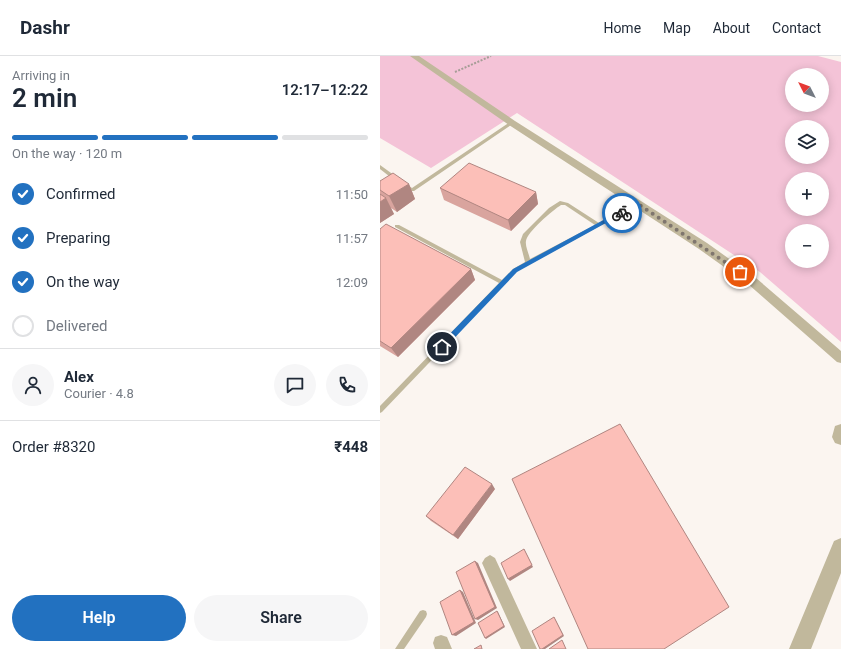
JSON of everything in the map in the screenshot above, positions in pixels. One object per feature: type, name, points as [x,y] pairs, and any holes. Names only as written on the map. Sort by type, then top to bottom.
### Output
[{"type":"street","points":[[414,56],[427,59],[444,76],[512,123],[703,246],[752,281],[841,358]]},
{"type":"street","points":[[841,432],[841,438]]},
{"type":"street","points":[[800,649],[841,548]]},
{"type":"street","points":[[490,563],[529,649]]},
{"type":"lane","points":[[380,167],[412,190],[512,123]]},
{"type":"lane","points":[[391,183],[397,180]]},
{"type":"lane","points":[[528,262],[523,242],[525,235],[551,209],[560,204],[566,204],[599,225]]},
{"type":"lane","points":[[380,410],[515,270],[638,204]]},
{"type":"lane","points":[[397,226],[504,283]]},
{"type":"lane","points":[[399,649],[423,614]]},
{"type":"path","points":[[444,76],[465,69],[492,56]]},
{"type":"shaded area","points":[[380,56],[818,56],[841,62],[841,342],[760,272],[517,113],[431,168],[380,138]]},
{"type":"building","points":[[469,163],[536,192],[508,220],[440,188]]},
{"type":"building","points":[[393,173],[409,184],[389,196],[380,190],[380,181]]},
{"type":"building","points":[[380,194],[386,198],[380,202]]},
{"type":"building","points":[[386,224],[471,269],[391,348],[380,341],[380,229]]},
{"type":"building","points":[[620,424],[729,607],[664,649],[588,649],[512,479]]},
{"type":"building","points":[[465,467],[492,484],[453,535],[426,516]]},
{"type":"building","points":[[524,549],[532,565],[508,579],[501,563]]},
{"type":"building","points":[[475,561],[495,607],[475,619],[456,572]]},
{"type":"building","points":[[460,590],[474,622],[452,635],[440,602]]},
{"type":"building","points":[[497,611],[504,626],[485,638],[478,623]]},
{"type":"building","points":[[554,617],[563,635],[540,649],[532,631]]},
{"type":"building","points":[[562,640],[566,649],[549,649]]},
{"type":"building","points":[[481,645],[482,649],[474,649]]},
{"type":"way so far","points":[[622,213],[638,204],[740,272]]},
{"type":"route","points":[[442,347],[519,267],[622,213]]}]
